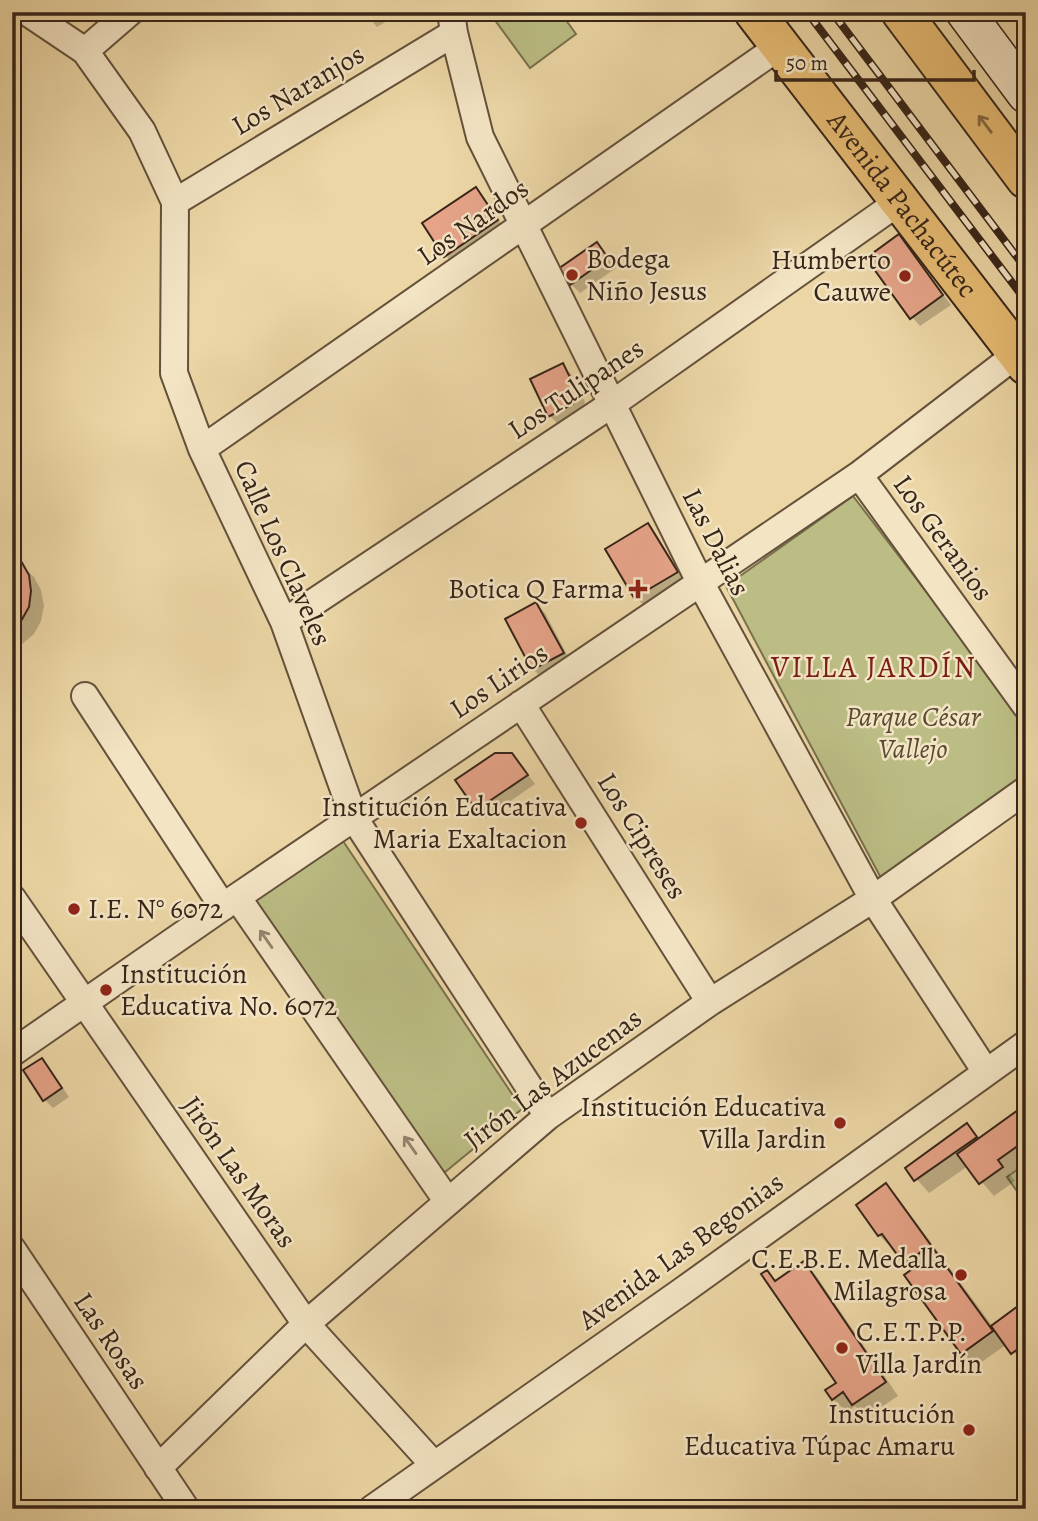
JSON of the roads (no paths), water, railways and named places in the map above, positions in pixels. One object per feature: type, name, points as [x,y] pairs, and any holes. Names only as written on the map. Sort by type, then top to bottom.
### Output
[{"type":"main road","name":"Avenida Pachacútec","points":[[754,12],[1022,360]]},
{"type":"main road","points":[[901,12],[1026,178]]},
{"type":"street","name":"Calle Los Claveles","points":[[27,12],[85,51],[142,131],[175,202],[174,373],[202,449],[284,622],[354,818],[548,1116]]},
{"type":"street","points":[[85,51],[130,12]]},
{"type":"street","points":[[965,12],[1026,94]]},
{"type":"street","name":"Los Naranjos","points":[[175,202],[453,23]]},
{"type":"street","name":"Las Dalias","points":[[453,23],[480,137],[700,582],[873,900],[986,1072]]},
{"type":"street","name":"Los Nardos","points":[[202,449],[780,46]]},
{"type":"street","name":"Los Tulipanes","points":[[284,622],[612,404],[900,201]]},
{"type":"street","name":"Los Lirios","points":[[12,1053],[859,475],[1022,360]]},
{"type":"street","name":"Los Geranios","points":[[859,475],[1026,706]]},
{"type":"street","points":[[85,696],[230,902],[449,1202]]},
{"type":"street","name":"Los Cipreses","points":[[521,704],[710,1002]]},
{"type":"street","name":"Jirón Las Azucenas","points":[[158,1468],[306,1324],[548,1116],[710,1002],[873,900],[1026,790]]},
{"type":"street","name":"Jirón Las Moras","points":[[12,898],[306,1324],[434,1465]]},
{"type":"street","name":"Avenida Las Begonias","points":[[372,1509],[681,1292],[1026,1044]]},
{"type":"street","name":"Las Rosas","points":[[12,1249],[186,1509]]},
{"type":"railway","points":[[807,12],[1026,301]]},
{"type":"railway","points":[[832,12],[1026,269]]},
{"type":"place","name":"Bodega Niño Jesus","points":[[572,275]]},
{"type":"place","name":"Humberto Cauwe","points":[[905,276]]},
{"type":"place","name":"Botica Q Farma","points":[[638,589]]},
{"type":"place","name":"Institución Educativa Maria Exaltacion","points":[[581,823]]},
{"type":"place","name":"I.E. N° 6072","points":[[74,909]]},
{"type":"place","name":"Institución Educativa No. 6072","points":[[106,990]]},
{"type":"place","name":"Institución Educativa Villa Jardin","points":[[840,1123]]},
{"type":"place","name":"C.E.B.E. Medalla Milagrosa","points":[[961,1275]]},
{"type":"place","name":"C.E.T.P.P. Villa Jardín","points":[[842,1348]]},
{"type":"place","name":"Institución Educativa Túpac Amaru","points":[[969,1430]]},
{"type":"district","name":"VILLA JARDÍN","points":[[874,667]]},
{"type":"park label","name":"Parque César Vallejo","points":[[913,733]]}]
